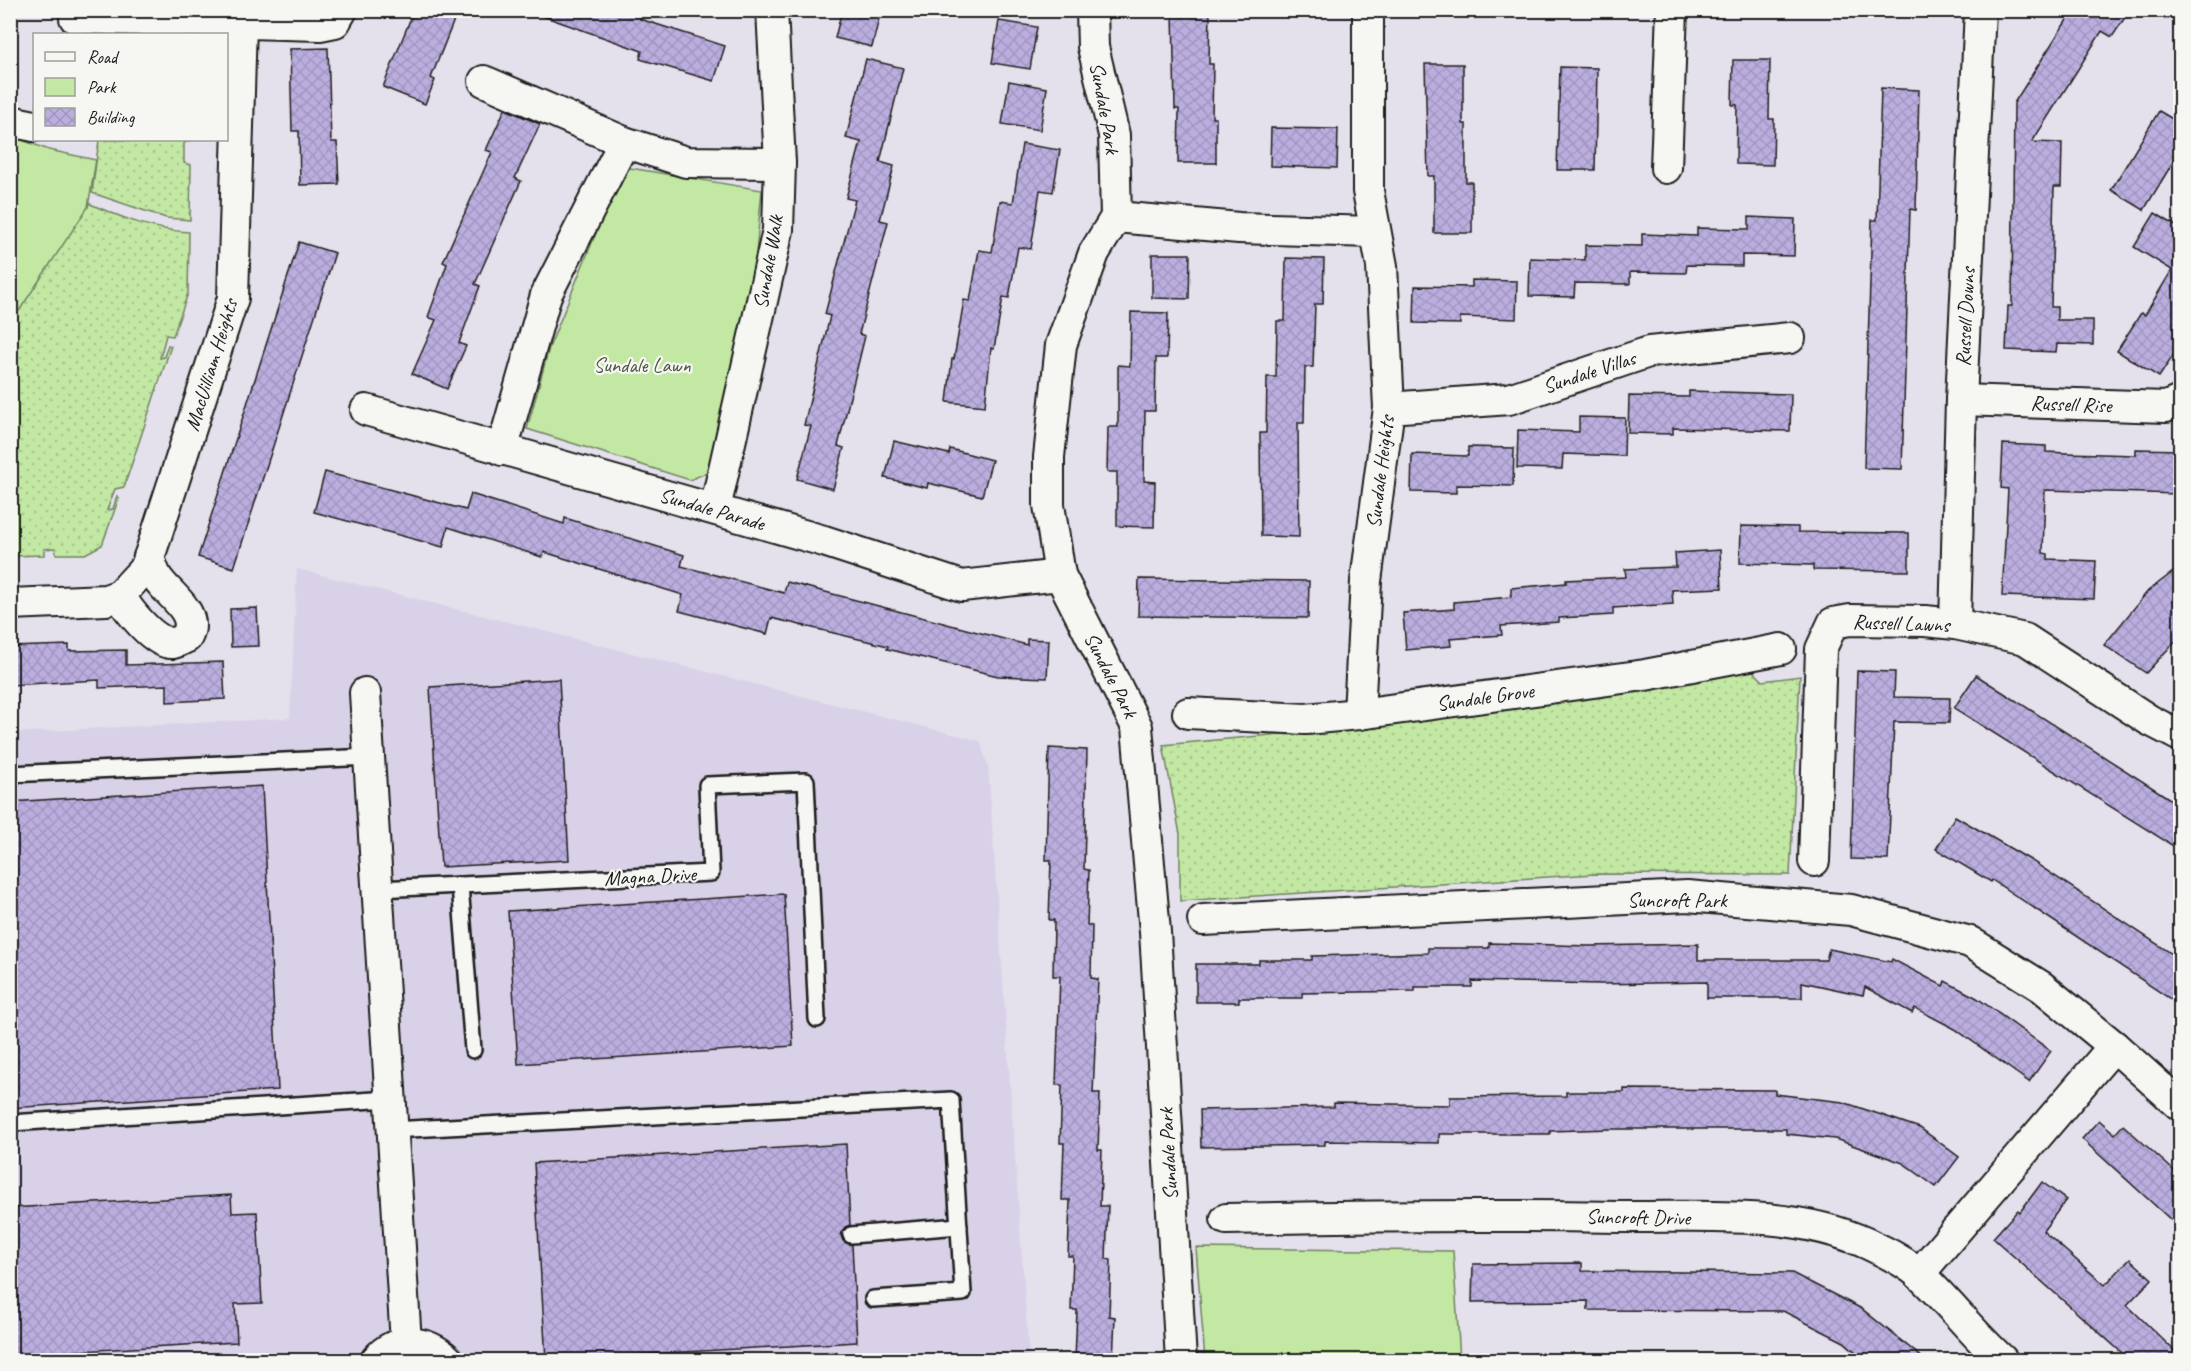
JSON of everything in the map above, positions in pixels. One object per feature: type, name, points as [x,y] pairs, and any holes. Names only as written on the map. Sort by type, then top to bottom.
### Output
[{"type":"street","points":[[75,21],[320,25],[335,22],[342,10]]},
{"type":"street","name":"Sundale Walk","points":[[715,509],[778,230],[780,163],[772,10]]},
{"type":"street","name":"Sundale Park","points":[[1092,10],[1093,47],[1114,135],[1116,217],[1094,253],[1061,345],[1049,457],[1049,505],[1060,575],[1137,727],[1155,932],[1181,1360]]},
{"type":"street","name":"Sundale Heights","points":[[1359,714],[1366,581],[1389,408],[1382,266],[1368,191],[1368,10]]},
{"type":"street","points":[[1666,168],[1672,10]]},
{"type":"street","name":"Russell Downs","points":[[1955,624],[1961,400],[1980,10]]},
{"type":"street","name":"MacUilliam Heights","points":[[120,595],[134,582],[149,557],[233,298],[241,23]]},
{"type":"street","points":[[484,81],[624,142],[686,162],[780,163]]},
{"type":"street","points":[[10,121],[33,126]]},
{"type":"street","points":[[502,450],[546,295],[624,142]]},
{"type":"street","points":[[1116,217],[1239,228],[1374,232]]},
{"type":"street","name":"Sundale Villas","points":[[1389,408],[1509,399],[1649,352],[1790,338]]},
{"type":"street","name":"Russell Rise","points":[[1961,400],[2166,406],[2181,401]]},
{"type":"street","name":"Sundale Parade","points":[[366,410],[824,541],[962,586],[1060,575]]},
{"type":"street","points":[[10,604],[106,600],[120,595],[132,614],[161,640],[174,643],[187,637],[190,621],[157,577],[149,557]]},
{"type":"street","name":"Russell Lawns","points":[[1814,861],[1821,649],[1833,623],[1850,620],[1925,621],[1955,624],[2025,639],[2149,720],[2181,736]]},
{"type":"street","name":"Sundale Grove","points":[[1188,713],[1306,719],[1359,714],[1645,675],[1781,649]]},
{"type":"street","points":[[365,693],[406,1343]]},
{"type":"street","name":"Suncroft Park","points":[[1203,920],[1687,896],[1851,910],[1970,942],[2042,987],[2181,1105]]},
{"type":"street","points":[[1919,1274],[2114,1046]]},
{"type":"street","name":"Suncroft Drive","points":[[1226,1220],[1400,1215],[1746,1218],[1819,1226],[1866,1243],[1919,1274],[1974,1335],[2002,1360]]},
{"type":"street","points":[[376,1360],[393,1347],[406,1343],[421,1344],[436,1350],[448,1360]]},
{"type":"lane","points":[[10,774],[369,757]]},
{"type":"lane","name":"Magna Drive","points":[[379,889],[711,873],[707,784],[806,781],[817,1019]]},
{"type":"lane","points":[[460,885],[473,1050]]},
{"type":"lane","points":[[10,1123],[390,1099]]},
{"type":"lane","points":[[392,1130],[951,1100],[963,1293],[873,1299]]},
{"type":"lane","points":[[851,1235],[959,1226]]},
{"type":"shaded area","points":[[297,569],[980,741],[988,766],[1029,1360],[11,1360],[11,733],[290,718]]},
{"type":"green space","points":[[11,136],[49,150],[96,160],[88,207],[11,323]]},
{"type":"green space","points":[[99,141],[189,141],[184,143],[184,163],[191,165],[190,220],[166,218],[92,193]]},
{"type":"green space","name":"Sundale Lawn","points":[[630,168],[762,190],[752,295],[715,469],[690,480],[527,429],[549,348],[618,179]]},
{"type":"green space","points":[[88,203],[137,222],[162,229],[189,232],[188,293],[173,336],[166,335],[160,358],[164,357],[168,345],[171,346],[124,487],[115,489],[107,510],[113,509],[117,496],[119,498],[102,545],[85,554],[56,554],[55,548],[44,549],[44,555],[11,556],[10,323]]},
{"type":"green space","points":[[1752,670],[1763,681],[1800,676],[1790,875],[1594,874],[1180,901],[1180,834],[1163,745],[1402,723]]},
{"type":"green space","points":[[1196,1248],[1453,1251],[1460,1360],[1205,1360]]},
{"type":"building","points":[[414,10],[458,10],[431,78],[435,80],[425,104],[383,87]]},
{"type":"building","points":[[538,10],[643,10],[640,19],[725,46],[714,81],[640,59],[642,51],[537,14]]},
{"type":"building","points":[[842,10],[881,10],[872,47],[835,38]]},
{"type":"building","points":[[2069,10],[2130,10],[2112,37],[2102,31],[2032,142],[2062,143],[2061,187],[2054,187],[2051,307],[2057,307],[2057,320],[2093,320],[2093,345],[2057,344],[2056,352],[2006,350],[2008,306],[2012,306],[2014,103],[2072,12]]},
{"type":"building","points":[[1173,11],[1210,11],[1209,64],[1213,64],[1212,118],[1216,118],[1216,163],[1178,163],[1179,109],[1175,109]]},
{"type":"building","points":[[999,21],[1037,27],[1030,69],[992,63]]},
{"type":"building","points":[[328,48],[331,142],[337,142],[339,184],[300,185],[299,131],[292,131],[290,49]]},
{"type":"building","points":[[866,59],[903,68],[880,162],[894,166],[880,220],[888,222],[859,334],[865,336],[838,446],[844,448],[833,489],[797,479],[811,426],[804,425],[830,316],[825,314],[855,200],[846,198],[861,142],[846,138]]},
{"type":"building","points":[[1733,60],[1770,60],[1769,119],[1774,119],[1773,165],[1736,164],[1737,105],[1732,105]]},
{"type":"building","points":[[1425,64],[1463,64],[1466,182],[1472,182],[1472,233],[1434,233],[1434,176],[1428,176]]},
{"type":"building","points":[[1560,67],[1597,68],[1595,170],[1557,170]]},
{"type":"building","points":[[1009,81],[1047,88],[1040,130],[1002,124]]},
{"type":"building","points":[[1881,88],[1919,90],[1916,210],[1910,209],[1902,469],[1864,468],[1872,220],[1877,220]]},
{"type":"building","points":[[505,109],[540,124],[515,178],[521,181],[475,284],[480,286],[459,343],[466,346],[447,389],[412,374],[436,320],[428,317],[447,264],[443,262],[492,152],[486,150]]},
{"type":"building","points":[[2159,111],[2181,124],[2181,149],[2144,210],[2111,190]]},
{"type":"building","points":[[1271,128],[1338,129],[1337,168],[1270,166]]},
{"type":"building","points":[[1022,144],[1060,150],[1053,192],[1040,190],[1031,249],[1018,247],[1009,298],[1003,297],[994,349],[991,348],[985,406],[947,402],[952,359],[954,359],[964,300],[970,301],[979,250],[992,252],[1000,201],[1013,203]]},
{"type":"building","points":[[2155,213],[2181,229],[2181,344],[2159,377],[2117,351],[2141,313],[2145,315],[2172,270],[2134,247]]},
{"type":"building","points":[[1749,217],[1795,219],[1794,256],[1742,255],[1742,266],[1687,265],[1686,273],[1630,272],[1630,284],[1575,283],[1574,297],[1529,296],[1530,258],[1585,260],[1585,245],[1642,246],[1642,234],[1697,236],[1697,228],[1749,229]]},
{"type":"building","points":[[299,242],[335,253],[234,568],[198,557]]},
{"type":"building","points":[[1152,254],[1190,254],[1189,299],[1152,298]]},
{"type":"building","points":[[1286,258],[1324,259],[1323,304],[1315,304],[1313,367],[1305,367],[1304,423],[1298,423],[1299,537],[1261,536],[1260,433],[1266,433],[1267,377],[1276,377],[1277,321],[1285,321]]},
{"type":"building","points":[[1472,280],[1517,281],[1516,319],[1460,317],[1460,324],[1414,323],[1415,286],[1472,287]]},
{"type":"building","points":[[1131,312],[1168,313],[1167,358],[1156,358],[1155,411],[1145,411],[1144,481],[1155,482],[1154,527],[1117,526],[1117,472],[1107,472],[1108,427],[1118,427],[1118,365],[1130,366]]},
{"type":"building","points":[[1689,391],[1791,394],[1790,431],[1673,428],[1673,434],[1628,433],[1629,396],[1689,397]]},
{"type":"building","points":[[1579,417],[1625,418],[1624,456],[1563,454],[1562,469],[1517,468],[1518,430],[1579,432]]},
{"type":"building","points":[[894,441],[949,454],[950,449],[992,460],[982,496],[928,483],[927,488],[885,478]]},
{"type":"building","points":[[2003,444],[2046,446],[2046,452],[2067,453],[2136,455],[2136,449],[2180,450],[2178,494],[2045,490],[2043,553],[2048,554],[2048,559],[2096,561],[2094,599],[2002,596],[2008,489],[2001,488]]},
{"type":"building","points":[[1468,447],[1514,448],[1513,486],[1456,485],[1456,493],[1411,492],[1412,454],[1468,456]]},
{"type":"building","points":[[325,472],[466,510],[471,494],[564,524],[565,518],[684,555],[681,566],[784,593],[787,582],[1027,645],[1027,639],[1049,640],[1047,678],[998,676],[887,649],[888,646],[771,618],[767,634],[679,611],[683,595],[544,552],[542,557],[448,527],[443,547],[314,512]]},
{"type":"building","points":[[1741,526],[1798,527],[1798,532],[1909,533],[1909,571],[1813,570],[1813,565],[1740,563]]},
{"type":"building","points":[[1720,550],[1722,588],[1672,590],[1673,604],[1613,608],[1613,615],[1559,618],[1559,622],[1501,626],[1502,635],[1450,639],[1451,646],[1406,650],[1403,613],[1454,609],[1454,602],[1511,597],[1511,588],[1566,583],[1566,580],[1626,577],[1625,569],[1676,567],[1675,553]]},
{"type":"building","points":[[2181,566],[2181,635],[2146,673],[2104,645],[2148,591]]},
{"type":"building","points":[[1139,579],[1309,581],[1308,618],[1138,616]]},
{"type":"building","points":[[257,608],[259,646],[231,647],[230,609]]},
{"type":"building","points":[[69,645],[69,651],[126,650],[126,665],[223,662],[225,699],[167,702],[167,685],[99,688],[99,680],[10,685],[10,647]]},
{"type":"building","points":[[1857,671],[1895,672],[1894,697],[1950,698],[1949,723],[1894,722],[1888,860],[1851,859]]},
{"type":"building","points":[[1976,675],[2181,806],[2181,851],[1954,708]]},
{"type":"building","points":[[559,679],[569,860],[441,867],[430,687]]},
{"type":"building","points":[[1049,748],[1087,750],[1084,869],[1089,870],[1087,925],[1092,926],[1091,978],[1098,979],[1093,1093],[1100,1093],[1098,1150],[1102,1150],[1100,1206],[1108,1206],[1106,1259],[1111,1260],[1109,1316],[1115,1317],[1113,1360],[1075,1360],[1077,1310],[1071,1310],[1073,1256],[1068,1256],[1070,1200],[1062,1200],[1064,1143],[1060,1143],[1062,1085],[1056,1085],[1060,976],[1053,976],[1054,920],[1049,920],[1051,860],[1046,860]]},
{"type":"building","points":[[262,786],[278,1090],[10,1108],[10,802]]},
{"type":"building","points":[[1955,816],[2032,861],[2181,960],[2181,1006],[1992,880],[1991,882],[1936,849]]},
{"type":"building","points":[[784,894],[793,1046],[518,1064],[508,911]]},
{"type":"building","points":[[1489,943],[1588,946],[1698,944],[1698,960],[1826,960],[1829,949],[1891,962],[1892,959],[1943,986],[1945,981],[1977,998],[2051,1051],[2029,1082],[1955,1029],[1915,1008],[1912,1013],[1865,987],[1863,995],[1802,982],[1802,998],[1707,998],[1707,982],[1600,984],[1472,981],[1472,987],[1415,987],[1415,991],[1302,993],[1302,998],[1239,998],[1239,1002],[1196,1002],[1196,964],[1259,964],[1259,960],[1312,960],[1312,956],[1428,953],[1428,948],[1489,948]]},
{"type":"building","points":[[1624,1089],[1775,1090],[1775,1094],[1843,1102],[1920,1128],[1959,1157],[1936,1187],[1903,1163],[1835,1139],[1786,1134],[1786,1129],[1610,1129],[1550,1131],[1550,1134],[1439,1134],[1439,1143],[1325,1141],[1325,1145],[1201,1147],[1200,1110],[1334,1107],[1334,1103],[1450,1105],[1450,1097],[1566,1096],[1566,1092],[1624,1092]]},
{"type":"building","points":[[2099,1120],[2115,1134],[2123,1125],[2181,1177],[2181,1229],[2082,1139]]},
{"type":"building","points":[[846,1144],[850,1225],[845,1227],[841,1235],[843,1241],[852,1245],[857,1342],[546,1360],[534,1163]]},
{"type":"building","points":[[2042,1182],[2066,1200],[2043,1231],[2105,1285],[2130,1259],[2152,1279],[2127,1305],[2181,1357],[2181,1360],[2130,1360],[1993,1238],[2018,1210],[2020,1212]]},
{"type":"building","points":[[231,1195],[232,1213],[257,1212],[262,1303],[235,1304],[237,1342],[10,1355],[10,1208]]},
{"type":"building","points":[[1582,1263],[1582,1271],[1792,1273],[1862,1309],[1925,1360],[1865,1360],[1844,1342],[1783,1311],[1588,1310],[1588,1301],[1472,1302],[1473,1264]]}]
